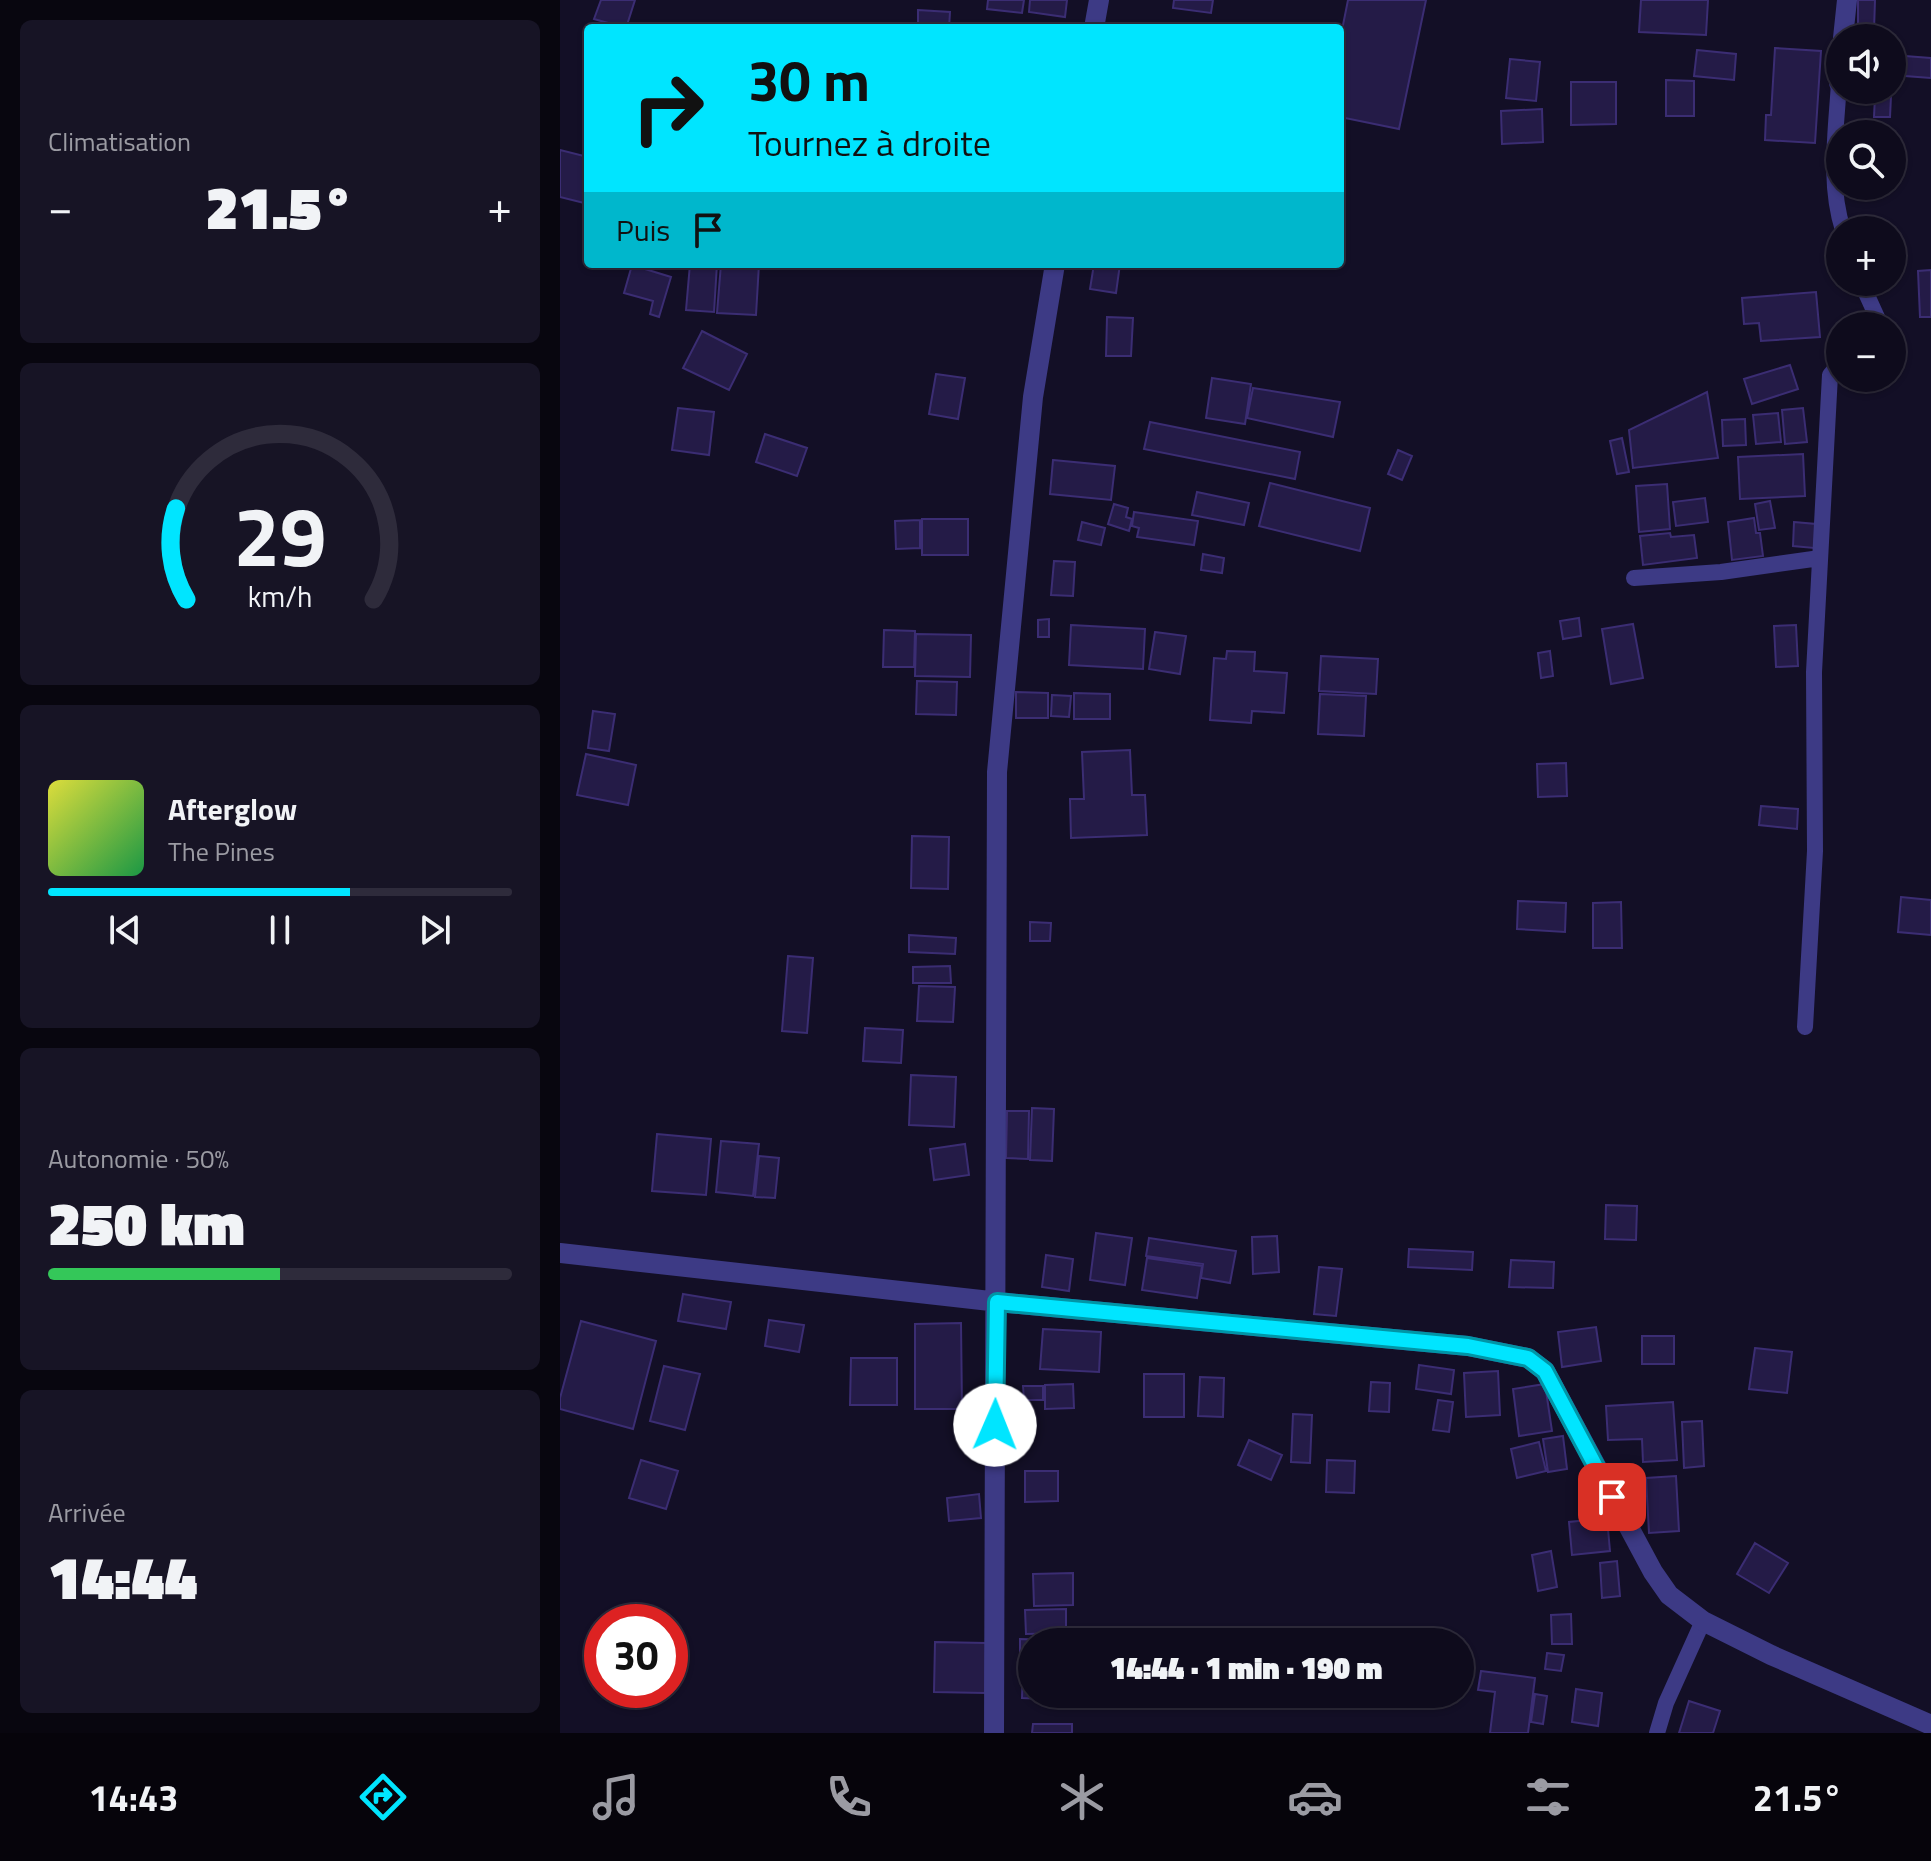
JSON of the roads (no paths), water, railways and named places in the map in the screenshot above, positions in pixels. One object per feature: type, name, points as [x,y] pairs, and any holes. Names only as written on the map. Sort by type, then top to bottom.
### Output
[{"type":"street","points":[[1095,24],[1099,0]]},
{"type":"street","points":[[1844,24],[1847,0]]},
{"type":"street","points":[[994,1733],[997,772],[1033,397],[1054,268]]},
{"type":"street","points":[[560,1253],[997,1302],[1468,1346],[1528,1358],[1545,1371],[1653,1572],[1669,1595],[1703,1621],[1771,1655],[1931,1725]]},
{"type":"lane","points":[[1838,104],[1835,205],[1839,216]]},
{"type":"lane","points":[[1805,1027],[1815,851],[1814,672],[1829,392]]},
{"type":"lane","points":[[1634,578],[1721,572],[1820,558]]},
{"type":"lane","points":[[1657,1733],[1666,1703],[1703,1621]]}]
